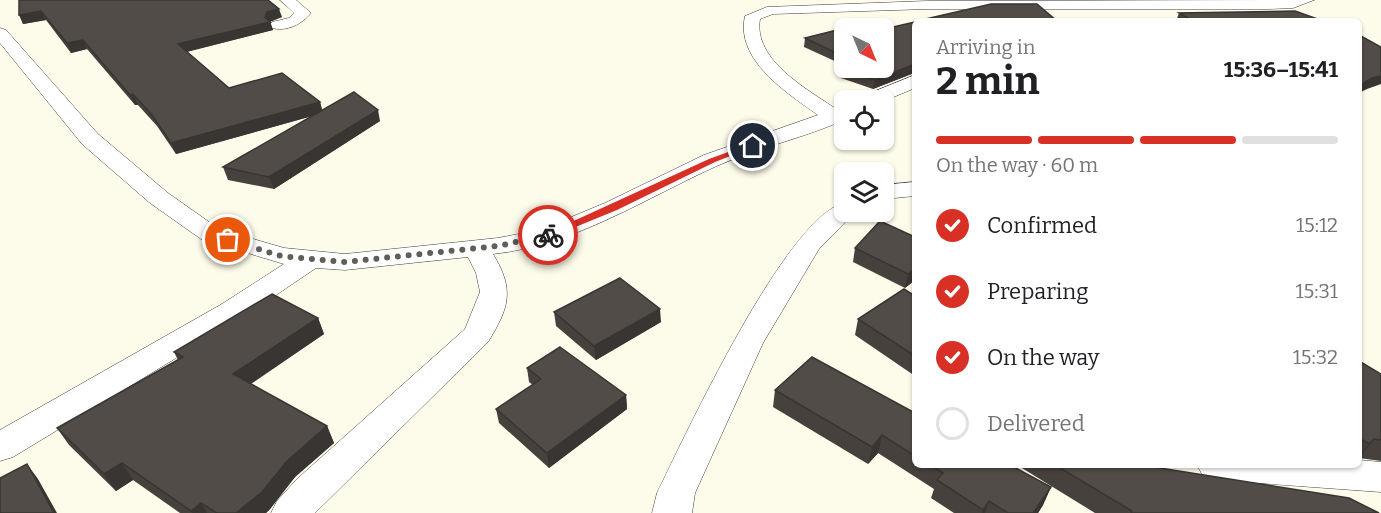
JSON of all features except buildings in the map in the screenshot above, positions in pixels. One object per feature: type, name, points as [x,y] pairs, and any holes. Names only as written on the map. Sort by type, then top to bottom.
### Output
[{"type":"street","points":[[278,25],[294,21],[303,14],[287,0]]},
{"type":"street","points":[[834,112],[782,80],[764,59],[753,40],[751,20],[753,16],[772,10],[927,5],[1107,3],[1268,6],[1293,4],[1307,0]]},
{"type":"street","points":[[1107,3],[1129,18]]},
{"type":"street","points":[[0,33],[90,139],[159,198],[210,234],[281,256],[345,262],[476,248],[547,236],[614,208],[712,160],[834,117]]},
{"type":"street","points":[[894,90],[912,82]]},
{"type":"street","points":[[894,191],[912,189]]},
{"type":"street","points":[[672,513],[676,493],[747,343],[808,245],[834,220]]},
{"type":"street","points":[[291,513],[311,490],[477,335],[494,302],[494,277],[476,248]]},
{"type":"street","points":[[0,447],[232,311],[311,259]]},
{"type":"street","points":[[1257,468],[1381,477]]},
{"type":"way so far","points":[[228,240],[281,256],[345,262],[498,246],[548,235]]},
{"type":"route","points":[[548,235],[614,208],[712,160],[753,146]]}]
